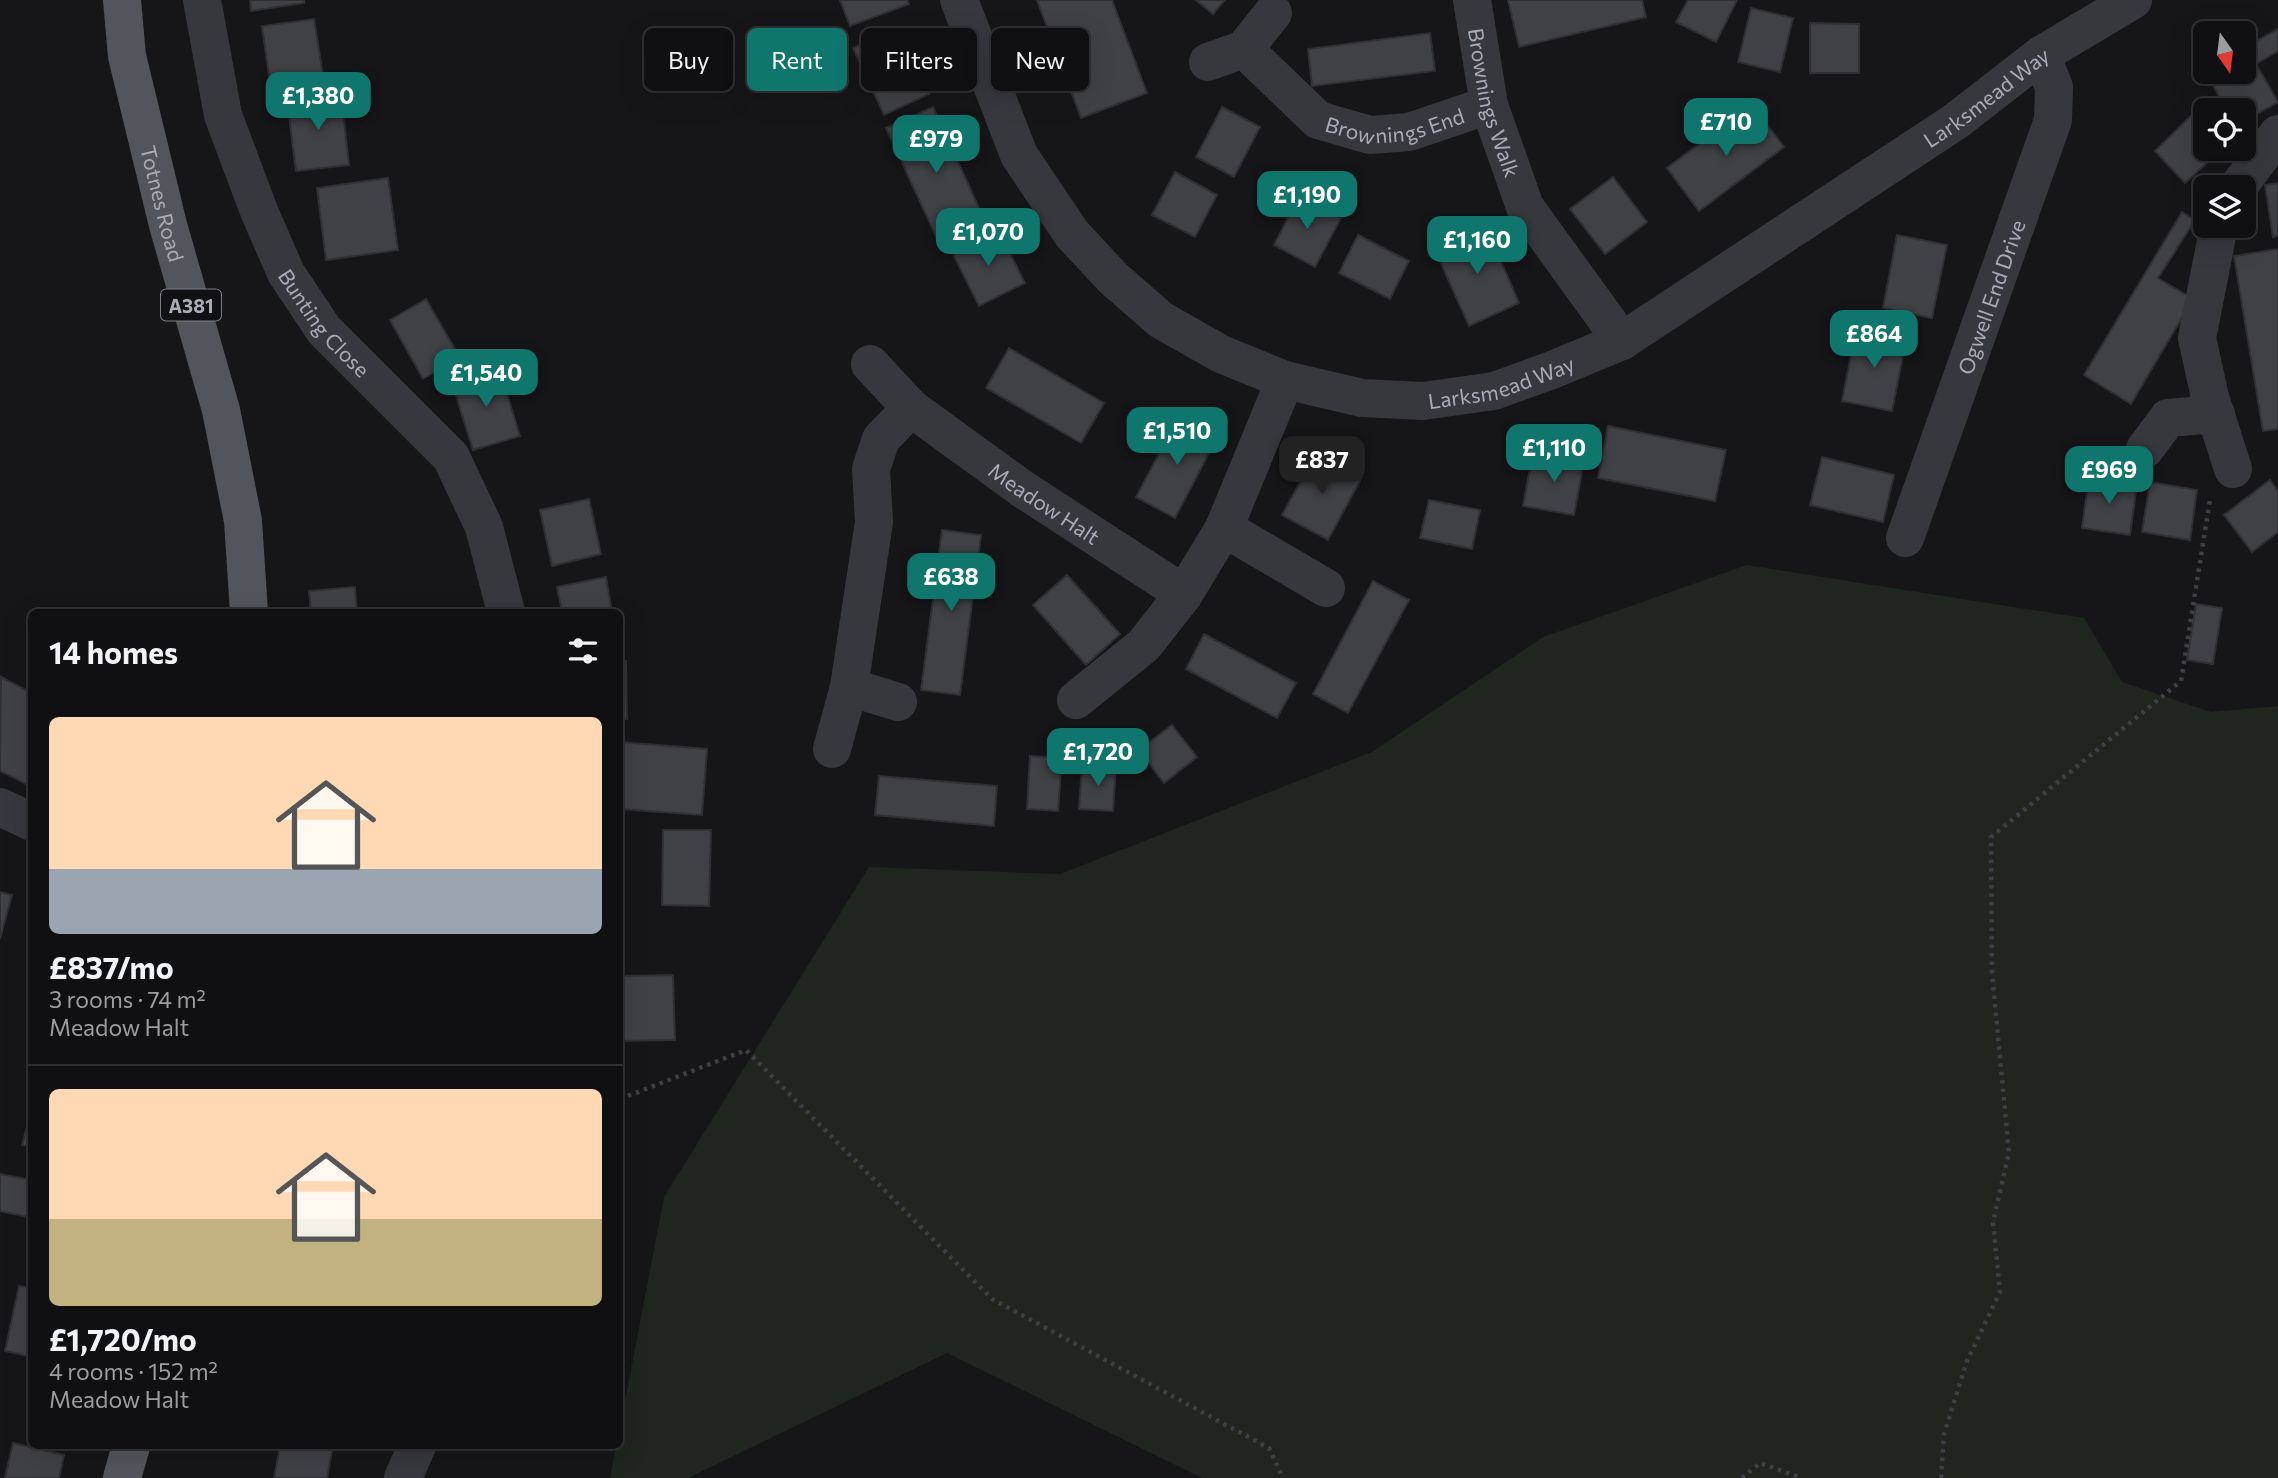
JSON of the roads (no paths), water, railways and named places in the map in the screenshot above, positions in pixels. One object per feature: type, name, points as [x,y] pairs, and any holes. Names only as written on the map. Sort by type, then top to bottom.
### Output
[{"type":"main road","name":"Totnes Road","points":[[122,0],[130,69],[168,225],[223,422],[243,521],[248,609]]},
{"type":"main road","points":[[122,1478],[130,1449]]},
{"type":"street","name":"Bunting Close","points":[[202,0],[223,115],[259,211],[286,273],[324,330],[451,457],[484,527],[505,609]]},
{"type":"street","name":"Larksmead Way","points":[[960,0],[1019,155],[1072,234],[1113,278],[1161,320],[1221,354],[1285,380],[1362,398],[1423,401],[1494,391],[1622,341],[1955,121],[2041,55],[2133,0]]},
{"type":"street","name":"Brownings Walk","points":[[1472,0],[1489,105],[1525,207],[1622,341]]},
{"type":"street","points":[[1208,62],[1244,49],[1273,13]]},
{"type":"street","name":"Brownings End","points":[[1244,49],[1318,120],[1370,135],[1409,132],[1489,105]]},
{"type":"street","name":"Ogwell End Drive","points":[[1905,538],[2053,120],[2054,87],[2041,55]]},
{"type":"street","points":[[2247,175],[2278,134]]},
{"type":"street","points":[[2217,238],[2197,338],[2231,463]]},
{"type":"street","name":"Meadow Halt","points":[[870,364],[911,408],[1021,488],[1184,594]]},
{"type":"street","points":[[1076,700],[1144,645],[1184,594],[1224,528],[1285,380]]},
{"type":"street","points":[[832,749],[849,687],[874,522],[872,470],[881,439],[911,408]]},
{"type":"street","points":[[2145,449],[2168,418],[2216,414]]},
{"type":"street","points":[[1224,528],[1325,588]]},
{"type":"street","points":[[849,687],[898,702]]},
{"type":"street","points":[[0,807],[28,820]]},
{"type":"street","points":[[403,1478],[416,1449]]}]
